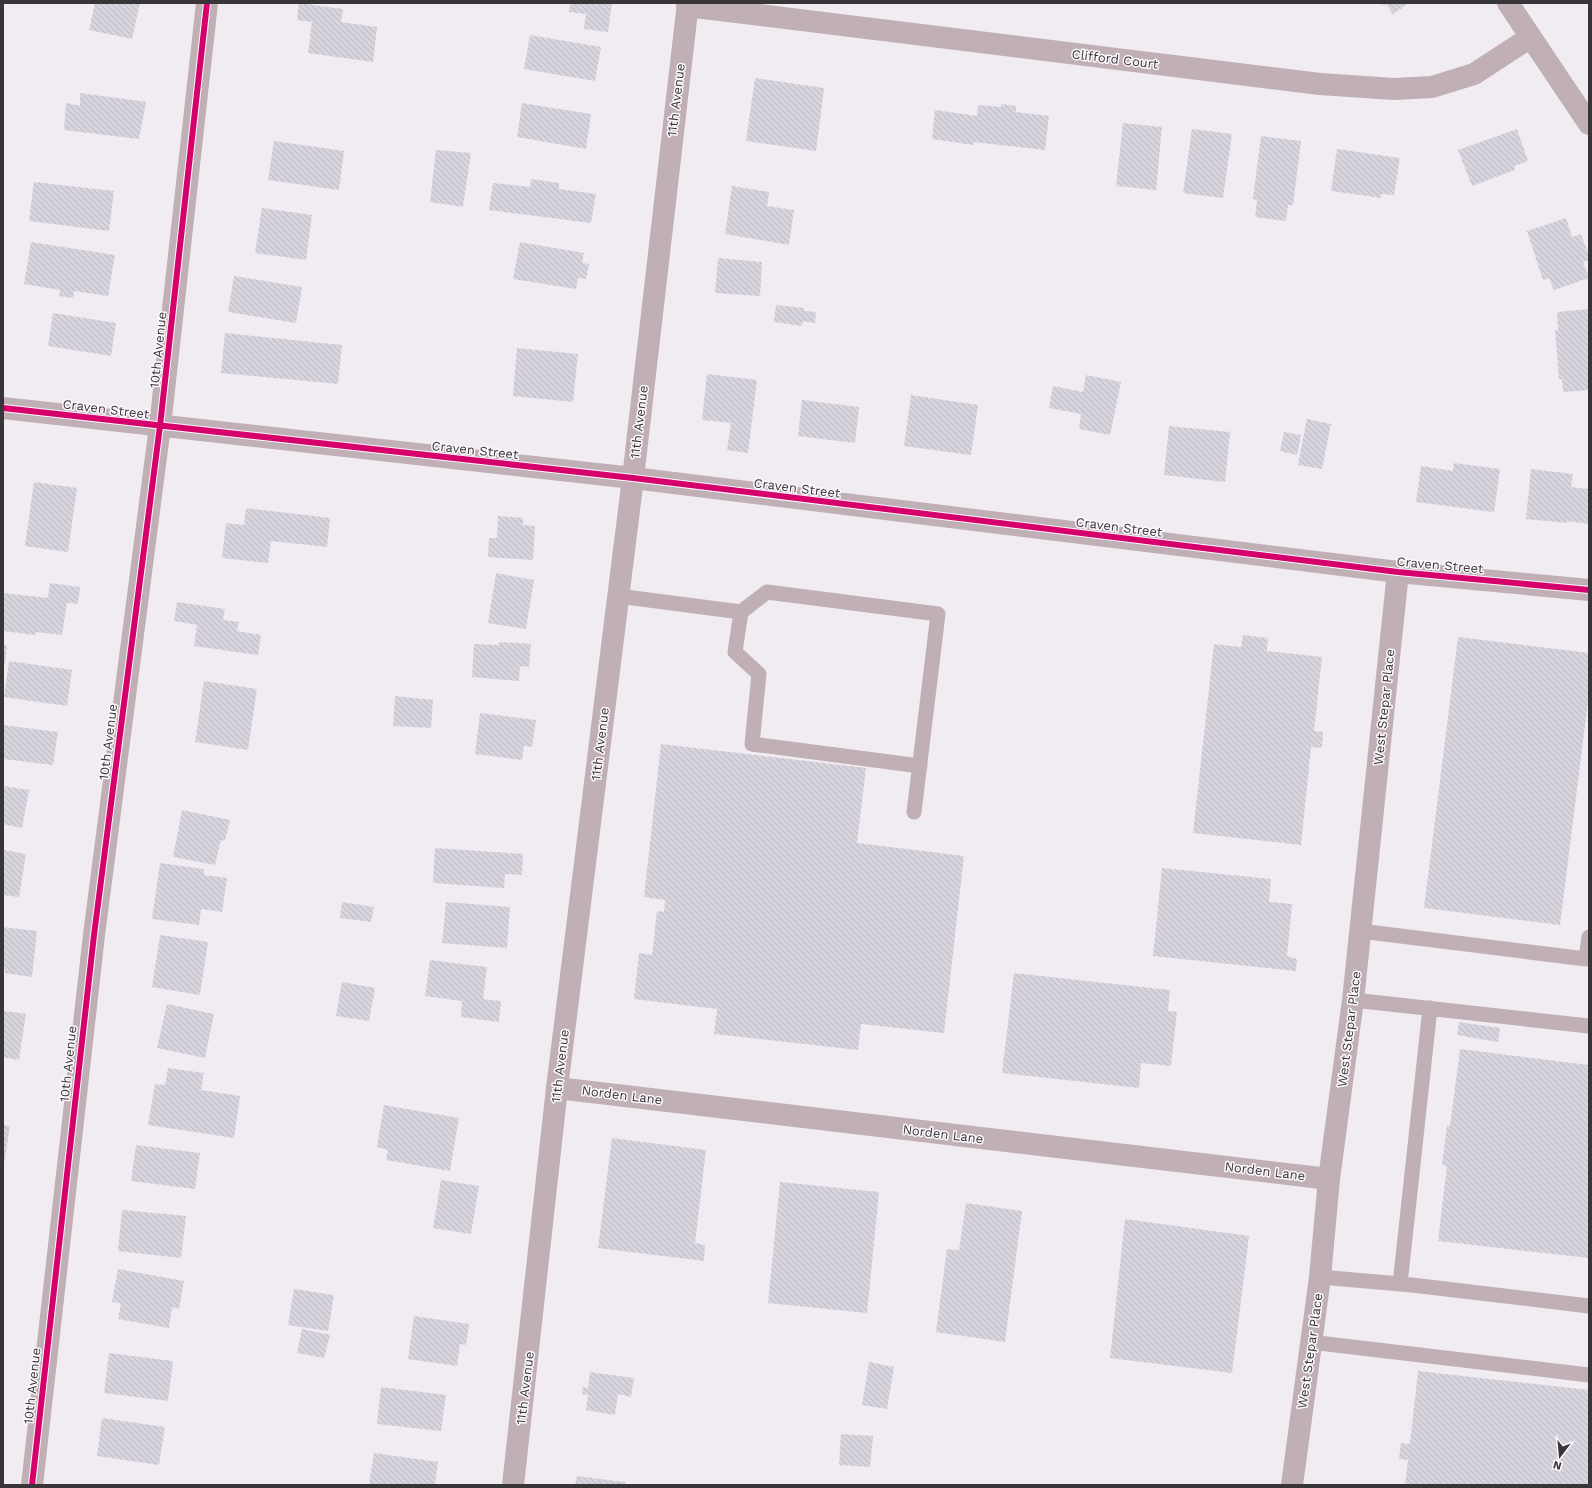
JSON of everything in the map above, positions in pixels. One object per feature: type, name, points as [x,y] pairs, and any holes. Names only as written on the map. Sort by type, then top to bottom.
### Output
[{"type":"street","name":"10th Avenue","points":[[32,1485],[94,935],[160,426],[207,3]]},
{"type":"street","points":[[1508,3],[1589,124]]},
{"type":"street","name":"Clifford Court","points":[[687,4],[1320,84],[1394,89],[1432,87],[1474,74],[1531,37]]},
{"type":"street","name":"11th Avenue","points":[[514,1485],[557,1088],[633,478],[687,4]]},
{"type":"street","name":"Craven Street","points":[[3,408],[633,478],[1398,572],[1589,590]]},
{"type":"street","name":"West Stepar Place","points":[[1292,1485],[1310,1342],[1320,1277],[1330,1179],[1353,1000],[1398,572]]},
{"type":"street","name":"Norden Lane","points":[[557,1088],[1330,1179]]},
{"type":"lane","points":[[914,812],[920,766],[938,614],[767,592],[741,612],[735,652],[760,674],[752,744],[920,766]]},
{"type":"lane","points":[[618,596],[741,612]]},
{"type":"lane","points":[[1360,931],[1586,959],[1589,937]]},
{"type":"lane","points":[[1353,1000],[1589,1026]]},
{"type":"lane","points":[[1400,1284],[1430,1008]]},
{"type":"lane","points":[[1320,1277],[1400,1284],[1589,1306]]},
{"type":"lane","points":[[1310,1342],[1589,1375]]},
{"type":"building","points":[[95,3],[140,3],[132,39],[89,30]]},
{"type":"building","points":[[299,3],[343,9],[341,22],[377,27],[373,62],[308,53],[312,22],[297,20]]},
{"type":"building","points":[[570,3],[612,3],[608,32],[584,29],[586,14],[569,12]]},
{"type":"building","points":[[1380,3],[1409,3],[1393,14],[1386,4],[1382,6]]},
{"type":"building","points":[[530,35],[601,47],[595,81],[524,69]]},
{"type":"building","points":[[755,78],[824,88],[816,151],[746,141]]},
{"type":"building","points":[[80,93],[146,102],[139,139],[64,130],[66,103],[80,106]]},
{"type":"building","points":[[522,103],[591,114],[586,149],[517,137]]},
{"type":"building","points":[[1001,104],[1016,106],[1016,112],[1049,116],[1045,150],[974,142],[973,145],[932,139],[935,110],[977,116],[978,105],[1001,107]]},
{"type":"building","points":[[1123,123],[1162,127],[1156,190],[1116,186]]},
{"type":"building","points":[[1192,129],[1232,134],[1223,198],[1183,193]]},
{"type":"building","points":[[1517,129],[1528,161],[1514,166],[1515,170],[1472,186],[1458,150]]},
{"type":"building","points":[[1261,136],[1301,141],[1293,205],[1288,205],[1286,221],[1255,217],[1257,200],[1253,199]]},
{"type":"building","points":[[274,141],[344,151],[339,190],[268,180]]},
{"type":"building","points":[[1337,149],[1400,158],[1394,195],[1381,194],[1381,198],[1331,191]]},
{"type":"building","points":[[436,150],[471,153],[463,207],[430,202]]},
{"type":"building","points":[[531,179],[559,183],[559,189],[596,194],[591,223],[489,210],[493,183],[530,187]]},
{"type":"building","points":[[34,182],[114,191],[109,231],[29,221]]},
{"type":"building","points":[[732,186],[769,192],[767,206],[794,210],[789,245],[725,234]]},
{"type":"building","points":[[262,208],[312,215],[306,260],[255,253]]},
{"type":"building","points":[[1566,218],[1572,237],[1581,234],[1589,256],[1589,260],[1583,262],[1589,278],[1554,290],[1549,278],[1543,280],[1527,231]]},
{"type":"building","points":[[31,242],[115,255],[108,296],[74,291],[73,298],[59,296],[60,290],[24,284]]},
{"type":"building","points":[[520,242],[584,253],[582,263],[589,264],[586,279],[578,278],[576,289],[513,279]]},
{"type":"building","points":[[718,258],[762,262],[760,296],[715,293]]},
{"type":"building","points":[[234,276],[302,287],[296,323],[228,312]]},
{"type":"building","points":[[776,305],[804,308],[804,311],[816,312],[815,323],[803,321],[802,326],[774,322]]},
{"type":"building","points":[[1589,309],[1589,390],[1563,392],[1562,379],[1559,379],[1555,330],[1558,330],[1557,312]]},
{"type":"building","points":[[53,313],[116,323],[111,356],[48,346]]},
{"type":"building","points":[[225,333],[342,345],[338,384],[221,373]]},
{"type":"building","points":[[517,348],[578,354],[573,402],[513,396]]},
{"type":"building","points":[[707,374],[757,380],[748,453],[727,450],[731,423],[702,420]]},
{"type":"building","points":[[1086,375],[1121,382],[1110,435],[1079,429],[1081,414],[1049,408],[1053,386],[1083,392]]},
{"type":"building","points":[[911,395],[978,405],[971,455],[904,446]]},
{"type":"building","points":[[802,400],[859,407],[855,443],[798,436]]},
{"type":"building","points":[[1307,419],[1331,424],[1322,469],[1298,465]]},
{"type":"building","points":[[1169,426],[1230,432],[1225,482],[1164,475]]},
{"type":"building","points":[[1284,432],[1301,435],[1297,455],[1280,451]]},
{"type":"building","points":[[1454,463],[1500,469],[1494,512],[1416,502],[1421,466],[1453,471]]},
{"type":"building","points":[[1531,469],[1573,474],[1571,487],[1589,489],[1589,524],[1567,521],[1567,523],[1526,519]]},
{"type":"building","points":[[34,482],[77,488],[68,552],[25,546]]},
{"type":"building","points":[[246,508],[330,518],[327,547],[271,541],[268,563],[222,558],[226,523],[244,525]]},
{"type":"building","points":[[498,516],[523,518],[523,525],[535,526],[533,560],[488,557],[489,538],[497,538]]},
{"type":"building","points":[[496,573],[534,580],[526,629],[488,623]]},
{"type":"building","points":[[50,583],[80,587],[78,604],[67,603],[62,635],[36,632],[35,635],[3,631],[3,593],[48,598]]},
{"type":"building","points":[[177,602],[225,609],[223,620],[239,622],[237,631],[261,635],[258,655],[194,646],[197,625],[174,621]]},
{"type":"building","points":[[1243,635],[1268,638],[1267,651],[1322,657],[1314,731],[1323,732],[1322,748],[1311,747],[1301,845],[1193,833],[1214,644],[1241,647]]},
{"type":"building","points":[[1458,637],[1589,653],[1589,694],[1560,925],[1424,908]]},
{"type":"building","points":[[499,642],[531,644],[529,667],[520,666],[519,681],[472,677],[474,644],[499,645]]},
{"type":"building","points":[[3,645],[7,646],[5,664],[3,664]]},
{"type":"building","points":[[9,661],[72,670],[67,706],[4,697]]},
{"type":"building","points":[[204,681],[257,689],[248,750],[195,742]]},
{"type":"building","points":[[395,696],[433,700],[431,728],[393,726]]},
{"type":"building","points":[[480,713],[536,720],[532,747],[524,746],[522,760],[475,754]]},
{"type":"building","points":[[3,725],[58,732],[53,765],[3,759]]},
{"type":"building","points":[[661,744],[866,768],[857,843],[964,856],[944,1033],[861,1024],[858,1050],[714,1034],[717,1009],[634,999],[639,953],[652,955],[657,911],[664,912],[665,900],[644,897]]},
{"type":"building","points":[[3,786],[29,790],[22,828],[3,824]]},
{"type":"building","points":[[182,810],[230,820],[225,841],[221,840],[215,865],[173,857]]},
{"type":"building","points":[[435,848],[523,854],[522,875],[505,874],[504,888],[433,883]]},
{"type":"building","points":[[3,850],[26,854],[19,897],[3,895]]},
{"type":"building","points":[[160,863],[204,869],[204,875],[227,878],[222,912],[201,909],[199,925],[152,919]]},
{"type":"building","points":[[1162,868],[1271,879],[1269,902],[1292,904],[1287,956],[1297,959],[1296,971],[1153,956]]},
{"type":"building","points":[[342,902],[374,907],[371,922],[340,918]]},
{"type":"building","points":[[446,902],[510,907],[507,948],[442,943]]},
{"type":"building","points":[[3,927],[37,931],[32,977],[5,973],[5,969],[3,969]]},
{"type":"building","points":[[160,935],[208,942],[200,995],[152,987]]},
{"type":"building","points":[[430,960],[487,967],[483,999],[501,1001],[499,1022],[461,1017],[462,1001],[425,996]]},
{"type":"building","points":[[1014,973],[1170,990],[1168,1011],[1177,1012],[1171,1066],[1141,1063],[1139,1088],[1002,1073]]},
{"type":"building","points":[[342,982],[375,988],[369,1021],[336,1016]]},
{"type":"building","points":[[167,1004],[214,1014],[205,1058],[157,1048]]},
{"type":"building","points":[[3,1011],[26,1014],[19,1060],[3,1057]]},
{"type":"building","points":[[1459,1022],[1500,1028],[1498,1042],[1457,1035]]},
{"type":"building","points":[[1460,1049],[1589,1065],[1589,1258],[1438,1241],[1447,1166],[1442,1165],[1447,1125],[1450,1126]]},
{"type":"building","points":[[168,1068],[204,1073],[201,1090],[240,1096],[234,1138],[148,1125],[155,1084],[165,1085]]},
{"type":"building","points":[[384,1105],[459,1118],[450,1171],[386,1160],[388,1150],[377,1147]]},
{"type":"building","points":[[3,1125],[10,1126],[4,1164],[3,1164]]},
{"type":"building","points":[[612,1138],[706,1150],[695,1243],[705,1245],[704,1261],[598,1248]]},
{"type":"building","points":[[136,1145],[200,1153],[195,1189],[131,1181]]},
{"type":"building","points":[[441,1180],[479,1186],[471,1234],[433,1228]]},
{"type":"building","points":[[780,1182],[879,1192],[867,1313],[768,1303]]},
{"type":"building","points":[[966,1203],[1022,1211],[1005,1342],[936,1332],[947,1249],[959,1250]]},
{"type":"building","points":[[122,1210],[186,1216],[181,1258],[118,1251]]},
{"type":"building","points":[[1125,1219],[1249,1236],[1232,1373],[1110,1358]]},
{"type":"building","points":[[118,1269],[184,1281],[179,1309],[172,1307],[169,1328],[118,1319],[121,1303],[112,1302]]},
{"type":"building","points":[[294,1289],[334,1295],[328,1331],[288,1325]]},
{"type":"building","points":[[414,1316],[469,1324],[466,1345],[460,1344],[457,1366],[408,1359]]},
{"type":"building","points":[[302,1329],[330,1335],[324,1358],[297,1353]]},
{"type":"building","points":[[109,1353],[173,1361],[168,1401],[104,1393]]},
{"type":"building","points":[[869,1362],[894,1367],[887,1409],[862,1405]]},
{"type":"building","points":[[1418,1371],[1589,1390],[1589,1485],[1405,1485],[1408,1460],[1399,1459],[1401,1443],[1410,1444]]},
{"type":"building","points":[[590,1372],[634,1378],[631,1397],[618,1394],[615,1415],[586,1410],[588,1395],[582,1394],[583,1387],[588,1388]]},
{"type":"building","points":[[381,1387],[446,1395],[441,1431],[377,1424]]},
{"type":"building","points":[[102,1418],[165,1427],[159,1465],[97,1456]]},
{"type":"building","points":[[841,1434],[873,1436],[870,1467],[839,1465]]},
{"type":"building","points":[[374,1453],[438,1462],[435,1485],[369,1485]]},
{"type":"building","points":[[577,1476],[625,1482],[625,1485],[575,1485]]},
{"type":"cycle path","points":[[32,1485],[94,935],[160,426],[207,3]]},
{"type":"cycle path","points":[[3,408],[633,478],[1398,572],[1589,590]]}]
